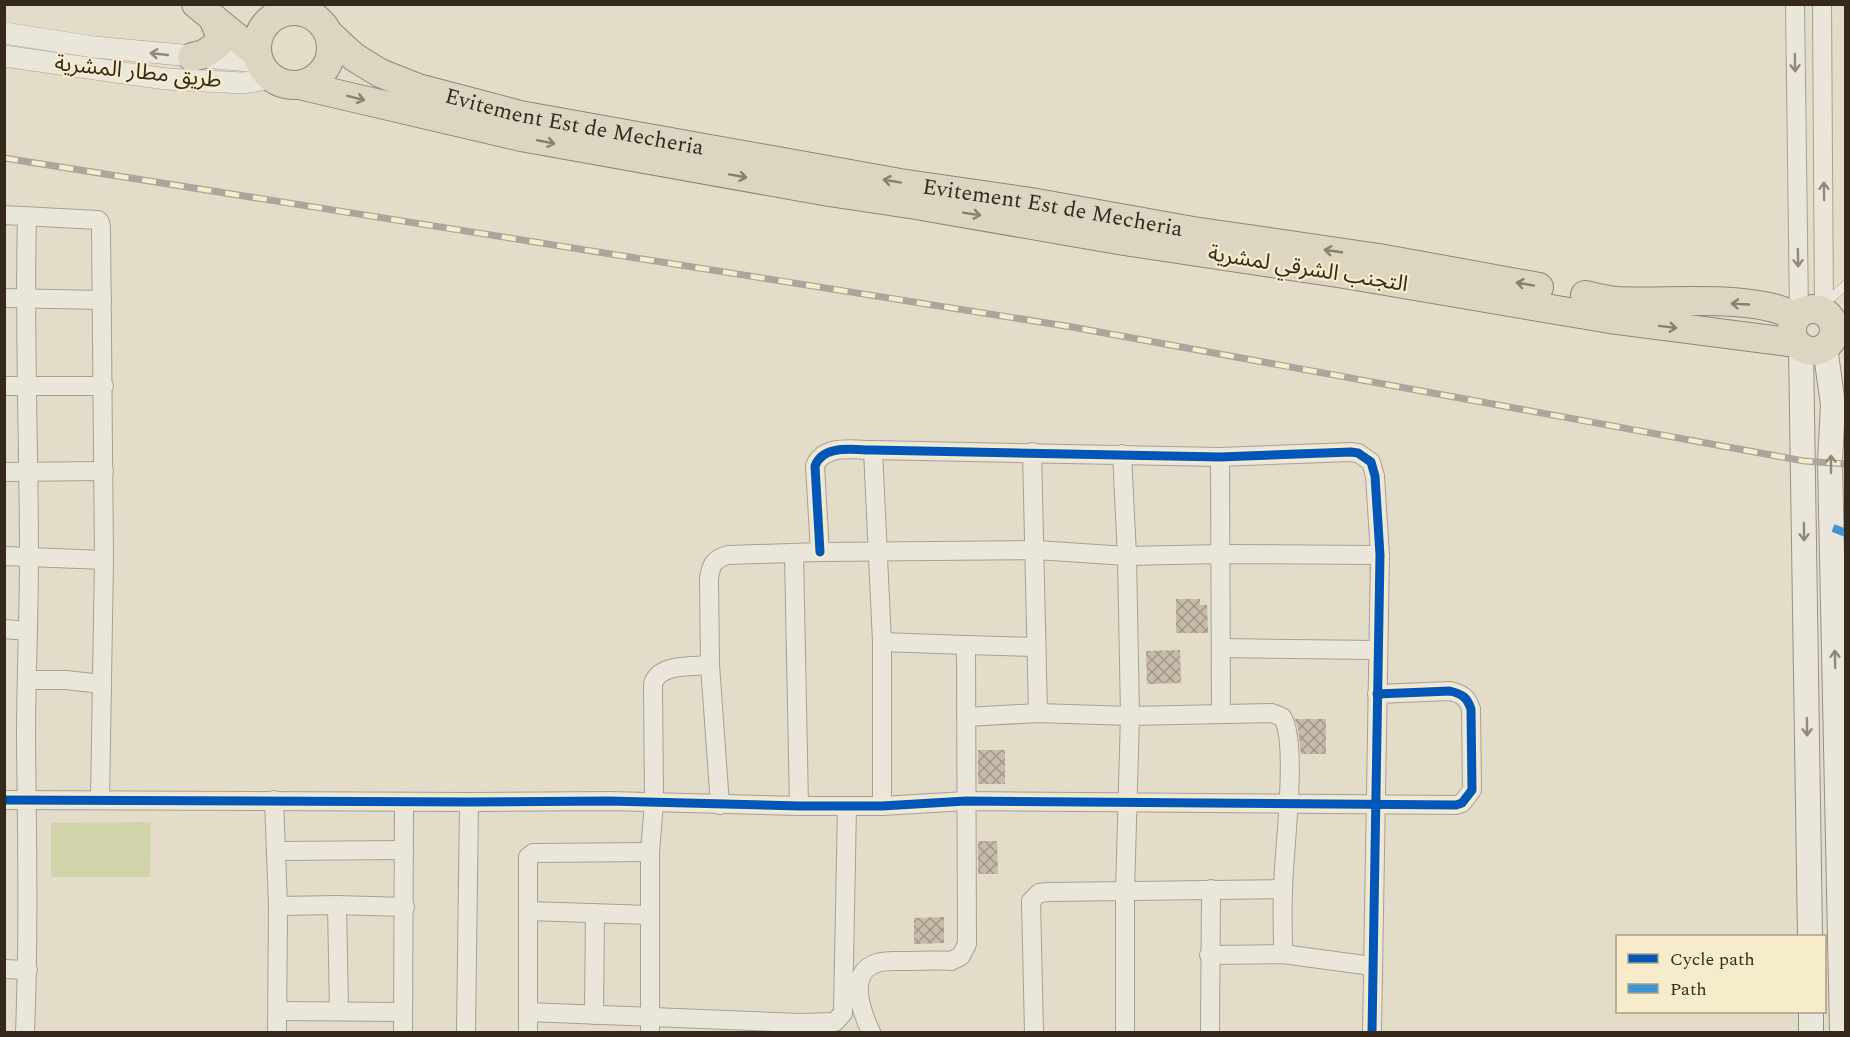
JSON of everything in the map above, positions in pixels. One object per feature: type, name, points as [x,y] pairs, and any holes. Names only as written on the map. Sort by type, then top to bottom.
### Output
[{"type":"highway","points":[[205,11],[285,84],[299,85],[312,81],[322,72],[329,60],[331,47],[328,33],[321,22],[310,14],[264,4]]},
{"type":"highway","points":[[192,57],[204,54],[217,45],[220,36],[205,11]]},
{"type":"highway","points":[[263,65],[257,40],[262,28],[272,18],[284,12],[297,11]]},
{"type":"highway","name":"Evitement Est de Mecheria","points":[[328,33],[354,57],[380,73],[428,91],[520,115],[888,181],[1031,202],[1193,231],[1379,258],[1616,300],[1745,303],[1774,307],[1819,328]]},
{"type":"highway","name":"التجنب الشرقي لمشرية","points":[[299,85],[521,137],[631,158],[1124,241],[1344,274],[1610,319],[1741,335],[1819,328]]},
{"type":"main road","points":[[1810,935],[1819,328]]},
{"type":"main road","points":[[1819,328],[1833,405],[1830,461],[1843,1027]]},
{"type":"main road","points":[[1811,1013],[1811,1032]]},
{"type":"street","points":[[1795,4],[1819,328]]},
{"type":"street","points":[[1819,328],[1822,4]]},
{"type":"street","name":"طريق مطار المشرية","points":[[4,33],[94,47],[263,65]]},
{"type":"street","name":"طريق مطار المشرية","points":[[4,56],[166,79],[243,83],[263,65]]},
{"type":"street","points":[[4,216],[98,220],[100,222],[104,386],[100,800]]},
{"type":"street","points":[[25,1032],[28,970],[26,736],[29,557],[25,298],[27,217]]},
{"type":"street","points":[[4,298],[102,300]]},
{"type":"street","points":[[4,386],[104,386]]},
{"type":"street","points":[[873,450],[882,642],[882,806]]},
{"type":"street","points":[[820,552],[815,466],[817,459],[824,453],[833,451],[1032,452],[1220,457],[1333,452],[1358,453],[1366,458],[1374,467],[1380,555],[1372,1032]]},
{"type":"street","points":[[1032,452],[1038,713]]},
{"type":"street","points":[[1122,454],[1127,556],[1130,716],[1125,892],[1125,1032]]},
{"type":"street","points":[[1220,457],[1221,714]]},
{"type":"street","points":[[4,472],[104,471]]},
{"type":"street","points":[[720,805],[710,665],[709,579],[710,567],[714,561],[728,555],[1036,550],[1127,556],[1380,555]]},
{"type":"street","points":[[794,554],[799,806]]},
{"type":"street","points":[[4,556],[104,560]]},
{"type":"street","points":[[4,629],[28,631]]},
{"type":"street","points":[[882,642],[1036,647]]},
{"type":"street","points":[[870,1032],[858,992],[859,980],[865,970],[874,964],[885,962],[951,961],[957,959],[965,950],[966,645]]},
{"type":"street","points":[[1221,648],[1377,650]]},
{"type":"street","points":[[650,1025],[650,852],[654,802],[652,700],[654,680],[658,674],[670,669],[710,665]]},
{"type":"street","points":[[28,680],[66,680],[102,684]]},
{"type":"street","points":[[4,800],[654,802],[799,806],[882,806],[966,801],[1456,806],[1462,803],[1472,790],[1471,709],[1466,697],[1450,691],[1377,694]]},
{"type":"street","points":[[966,717],[1038,713],[1130,716],[1278,714],[1285,721],[1288,738],[1289,804],[1282,889],[1283,954]]},
{"type":"street","points":[[274,801],[278,906],[277,1032]]},
{"type":"street","points":[[403,1032],[404,802]]},
{"type":"street","points":[[466,1032],[469,802]]},
{"type":"street","points":[[528,1012],[594,1015],[650,1025],[835,1022],[843,1014],[847,806]]},
{"type":"street","points":[[277,851],[404,850]]},
{"type":"street","points":[[528,1032],[528,857],[530,854],[650,852]]},
{"type":"street","points":[[1210,1032],[1211,889]]},
{"type":"street","points":[[1034,1032],[1030,901],[1039,893],[1282,889]]},
{"type":"street","points":[[336,905],[339,1011]]},
{"type":"street","points":[[278,906],[405,907]]},
{"type":"street","points":[[529,911],[650,915]]},
{"type":"street","points":[[594,1015],[595,913]]},
{"type":"street","points":[[1209,955],[1283,954],[1372,966]]},
{"type":"street","points":[[4,969],[28,970]]},
{"type":"street","points":[[278,1011],[402,1012]]},
{"type":"lane","points":[[1819,328],[1845,285]]},
{"type":"green space","points":[[151,822],[150,877],[51,877],[51,823]]},
{"type":"building","points":[[1176,599],[1200,599],[1200,605],[1207,605],[1208,633],[1176,633]]},
{"type":"building","points":[[1180,650],[1181,683],[1147,684],[1146,651]]},
{"type":"building","points":[[1295,719],[1326,719],[1326,754],[1301,754]]},
{"type":"building","points":[[978,750],[1005,750],[1005,784],[978,784]]},
{"type":"building","points":[[978,841],[997,841],[998,874],[978,874]]},
{"type":"building","points":[[944,917],[944,943],[914,944],[914,918]]},
{"type":"railway","points":[[4,158],[1072,327],[1804,461],[1846,464]]},
{"type":"marked path","points":[[1833,528],[1846,533]]},
{"type":"cycle path","points":[[820,552],[815,466],[819,459],[832,451],[857,449],[1220,457],[1351,452],[1358,453],[1371,462],[1375,476],[1380,555],[1372,1032]]},
{"type":"cycle path","points":[[4,800],[609,801],[799,806],[882,806],[966,801],[1456,805],[1462,803],[1472,790],[1471,709],[1466,699],[1450,691],[1377,694]]}]
